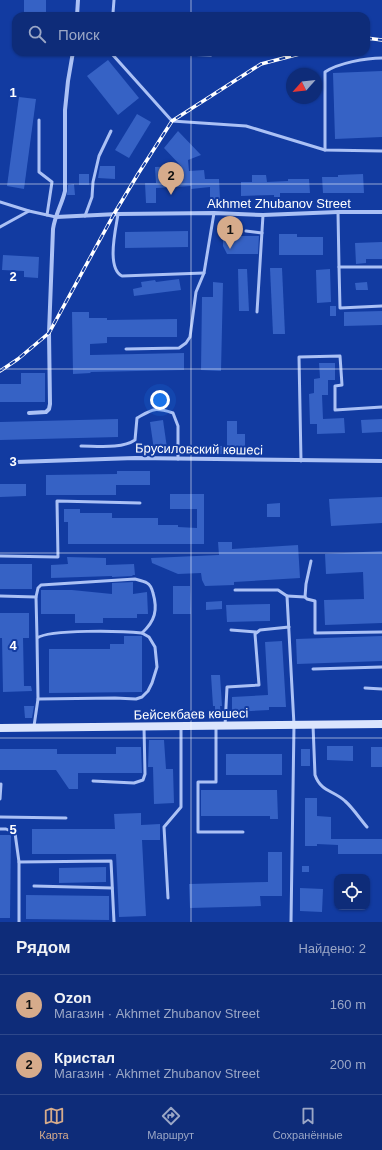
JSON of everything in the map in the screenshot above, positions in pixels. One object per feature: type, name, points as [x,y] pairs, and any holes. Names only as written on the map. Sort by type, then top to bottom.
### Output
[{"type":"street","points":[[77,12],[78,0]]},
{"type":"street","points":[[29,413],[46,412],[49,409],[50,404],[50,300],[53,229],[56,217],[63,201],[65,110],[72,56]]},
{"type":"street","name":"Akhmet Zhubanov Street","points":[[56,217],[118,214],[214,213],[264,216],[338,212],[382,212]]},
{"type":"street","name":"Брусиловский көшесі","points":[[16,462],[135,458],[382,461]]},
{"type":"street","name":"Бейсекбаев көшесі","points":[[0,728],[382,724]]},
{"type":"lane","points":[[113,12],[114,0]]},
{"type":"lane","points":[[114,56],[172,121],[246,126],[325,150],[382,151]]},
{"type":"lane","points":[[325,150],[325,72],[332,67],[373,58],[382,58]]},
{"type":"lane","points":[[39,120],[39,172],[52,182],[47,215]]},
{"type":"lane","points":[[85,216],[92,197],[93,182],[100,156],[111,131]]},
{"type":"lane","points":[[0,202],[56,217]]},
{"type":"lane","points":[[0,227],[29,211]]},
{"type":"lane","points":[[338,212],[340,308],[382,306]]},
{"type":"lane","points":[[126,349],[179,348],[186,343],[190,337],[196,292],[204,273],[214,213]]},
{"type":"lane","points":[[118,214],[113,242],[114,267],[118,274],[122,276],[204,273]]},
{"type":"lane","points":[[256,312],[264,216]]},
{"type":"lane","points":[[246,231],[262,233]]},
{"type":"lane","points":[[339,268],[382,267]]},
{"type":"lane","points":[[301,460],[299,357],[340,356],[342,385],[335,386],[335,410],[382,407]]},
{"type":"lane","points":[[81,446],[107,447],[131,443],[135,440],[137,418],[155,409],[162,409],[173,413],[178,426],[178,459]]},
{"type":"lane","points":[[0,556],[58,557],[57,501],[140,503]]},
{"type":"lane","points":[[305,597],[311,561]]},
{"type":"lane","points":[[34,728],[38,699],[36,597],[38,588],[41,585],[135,579],[147,582],[152,587],[156,601],[156,613],[142,633]]},
{"type":"lane","points":[[235,590],[278,590],[287,596],[305,597],[307,599],[315,600],[315,633],[382,632]]},
{"type":"lane","points":[[0,596],[36,597]]},
{"type":"lane","points":[[287,596],[294,725],[291,922]]},
{"type":"lane","points":[[231,630],[256,632],[260,630],[289,627]]},
{"type":"lane","points":[[36,638],[40,636],[62,633],[119,631],[142,633],[149,637],[155,647],[157,667],[148,691],[142,697],[136,699],[38,699]]},
{"type":"lane","points":[[243,832],[198,832],[198,782],[216,782],[220,726],[227,686],[259,684],[256,632]]},
{"type":"lane","points":[[313,669],[382,667]]},
{"type":"lane","points":[[365,688],[382,689]]},
{"type":"lane","points":[[313,725],[315,775],[318,782],[327,791],[345,801],[368,827]]},
{"type":"lane","points":[[168,898],[164,827],[180,808],[181,726]]},
{"type":"lane","points":[[93,781],[134,783],[143,780],[146,774],[144,727]]},
{"type":"lane","points":[[0,798],[1,784]]},
{"type":"lane","points":[[0,817],[66,818]]},
{"type":"lane","points":[[0,829],[6,829],[15,833],[19,862],[19,922]]},
{"type":"lane","points":[[19,862],[111,861],[114,922]]},
{"type":"lane","points":[[34,886],[112,888]]},
{"type":"building","points":[[24,0],[46,0],[46,12],[24,12]]},
{"type":"building","points":[[108,60],[139,98],[118,115],[87,76]]},
{"type":"building","points":[[382,71],[382,137],[335,139],[333,73]]},
{"type":"building","points":[[19,97],[36,99],[24,189],[7,186]]},
{"type":"building","points":[[137,114],[151,122],[129,158],[115,150]]},
{"type":"building","points":[[178,131],[201,155],[188,160],[189,171],[204,170],[205,179],[219,179],[220,199],[210,199],[210,187],[191,189],[191,186],[156,188],[156,203],[146,203],[145,183],[156,183],[155,167],[181,166],[164,148]]},
{"type":"building","points":[[100,166],[115,166],[115,179],[98,178]]},
{"type":"building","points":[[79,174],[89,174],[89,185],[79,185]]},
{"type":"building","points":[[363,174],[364,193],[323,193],[322,177]]},
{"type":"building","points":[[252,175],[266,175],[267,182],[288,181],[288,179],[309,179],[310,193],[280,193],[280,197],[274,197],[274,195],[241,196],[241,182],[252,182]]},
{"type":"building","points":[[74,184],[75,195],[67,195],[68,185]]},
{"type":"building","points":[[223,227],[234,227],[234,236],[259,236],[258,254],[227,254],[223,246]]},
{"type":"building","points":[[188,231],[188,247],[125,248],[125,232]]},
{"type":"building","points":[[279,234],[297,234],[297,237],[323,237],[323,255],[279,255]]},
{"type":"building","points":[[382,242],[382,259],[366,259],[366,263],[356,264],[355,243]]},
{"type":"building","points":[[3,255],[39,257],[38,278],[24,277],[24,271],[2,270]]},
{"type":"building","points":[[270,268],[282,268],[285,334],[273,334]]},
{"type":"building","points":[[238,269],[247,269],[249,311],[239,311]]},
{"type":"building","points":[[330,269],[331,302],[317,303],[316,270]]},
{"type":"building","points":[[179,279],[181,290],[134,296],[133,289],[142,287],[141,282]]},
{"type":"building","points":[[213,282],[223,283],[221,371],[201,370],[202,297],[213,297]]},
{"type":"building","points":[[367,282],[368,290],[356,290],[355,283]]},
{"type":"building","points":[[330,306],[336,306],[336,316],[330,316]]},
{"type":"building","points":[[382,311],[382,325],[344,326],[344,312]]},
{"type":"building","points":[[72,312],[89,312],[89,318],[107,318],[107,320],[177,319],[177,337],[107,337],[107,343],[90,344],[90,355],[184,353],[184,370],[90,372],[91,373],[73,374]]},
{"type":"building","points":[[319,363],[335,363],[335,380],[328,380],[328,395],[322,395],[323,419],[344,418],[345,433],[317,434],[317,424],[310,424],[309,394],[314,393],[314,379],[320,378]]},
{"type":"building","points":[[21,373],[45,373],[45,402],[0,402],[0,384],[21,384]]},
{"type":"building","points":[[118,419],[118,437],[0,440],[0,422]]},
{"type":"building","points":[[382,419],[382,432],[362,433],[361,420]]},
{"type":"building","points":[[163,420],[167,448],[154,450],[150,422]]},
{"type":"building","points":[[227,421],[237,421],[237,434],[245,434],[245,446],[241,446],[241,454],[214,454],[214,446],[227,446]]},
{"type":"building","points":[[117,471],[150,471],[150,485],[116,485],[116,495],[46,495],[46,475],[117,474]]},
{"type":"building","points":[[0,484],[26,484],[26,496],[0,497]]},
{"type":"building","points":[[170,494],[204,494],[204,544],[68,544],[68,522],[64,522],[64,509],[80,509],[80,513],[112,513],[112,518],[158,518],[158,525],[178,525],[178,527],[197,528],[197,509],[170,509]]},
{"type":"building","points":[[382,497],[382,523],[331,526],[329,499]]},
{"type":"building","points":[[280,503],[280,517],[267,517],[267,504]]},
{"type":"building","points":[[218,542],[232,542],[232,549],[298,545],[300,578],[234,582],[234,585],[205,586],[201,573],[178,574],[152,563],[151,558],[219,555]]},
{"type":"building","points":[[382,551],[382,623],[325,625],[324,600],[364,599],[363,572],[326,574],[325,554]]},
{"type":"building","points":[[67,557],[106,558],[106,565],[134,564],[135,575],[51,578],[51,565],[68,564]]},
{"type":"building","points":[[0,564],[32,564],[32,589],[0,589]]},
{"type":"building","points":[[133,582],[133,594],[147,592],[148,614],[137,614],[137,618],[103,618],[103,623],[75,623],[75,614],[41,614],[41,590],[72,590],[112,594],[112,583]]},
{"type":"building","points":[[173,586],[190,586],[191,614],[173,614]]},
{"type":"building","points":[[222,601],[222,609],[206,610],[206,602]]},
{"type":"building","points":[[270,604],[270,621],[227,622],[226,605]]},
{"type":"building","points":[[0,613],[29,613],[29,638],[23,638],[24,686],[31,686],[32,691],[3,692]]},
{"type":"building","points":[[124,636],[142,636],[142,692],[49,693],[49,649],[110,649],[110,644],[124,644]]},
{"type":"building","points":[[382,636],[382,661],[297,664],[296,639]]},
{"type":"building","points":[[282,641],[286,707],[269,707],[269,710],[232,712],[232,697],[268,695],[265,642]]},
{"type":"building","points":[[211,675],[220,675],[222,706],[220,706],[221,716],[215,717]]},
{"type":"building","points":[[24,706],[34,706],[32,718],[25,718]]},
{"type":"building","points":[[149,740],[164,740],[166,769],[173,769],[174,803],[154,804],[153,767],[148,767]]},
{"type":"building","points":[[327,746],[353,746],[353,761],[327,760]]},
{"type":"building","points":[[116,747],[141,747],[142,773],[78,773],[78,789],[69,789],[56,770],[0,770],[0,749],[57,749],[57,754],[116,754]]},
{"type":"building","points":[[371,747],[382,747],[382,767],[371,767]]},
{"type":"building","points":[[301,749],[310,749],[310,766],[301,766]]},
{"type":"building","points":[[226,754],[282,754],[282,775],[226,775]]},
{"type":"building","points":[[201,790],[277,790],[278,819],[270,819],[270,816],[201,816]]},
{"type":"building","points":[[305,798],[317,798],[317,816],[331,817],[331,839],[382,839],[382,854],[338,854],[338,845],[317,844],[317,846],[305,846]]},
{"type":"building","points":[[141,813],[141,825],[160,824],[160,840],[142,840],[146,916],[119,917],[116,854],[32,854],[32,829],[115,829],[114,814]]},
{"type":"building","points":[[0,835],[11,835],[10,918],[0,918]]},
{"type":"building","points":[[268,852],[282,852],[282,896],[260,896],[261,906],[190,908],[189,884],[268,882]]},
{"type":"building","points":[[302,866],[309,866],[309,872],[302,872]]},
{"type":"building","points":[[106,867],[106,882],[59,883],[59,868]]},
{"type":"building","points":[[300,888],[323,889],[322,912],[300,911]]},
{"type":"building","points":[[26,895],[109,896],[109,920],[26,919]]},
{"type":"railway","points":[[370,38],[382,40]]},
{"type":"railway","points":[[0,371],[18,359],[49,333],[114,214],[172,121],[261,64],[292,56]]},
{"type":"place","name":"Кристал","points":[[171,195]]},
{"type":"place","name":"Ozon","points":[[230,249]]}]
